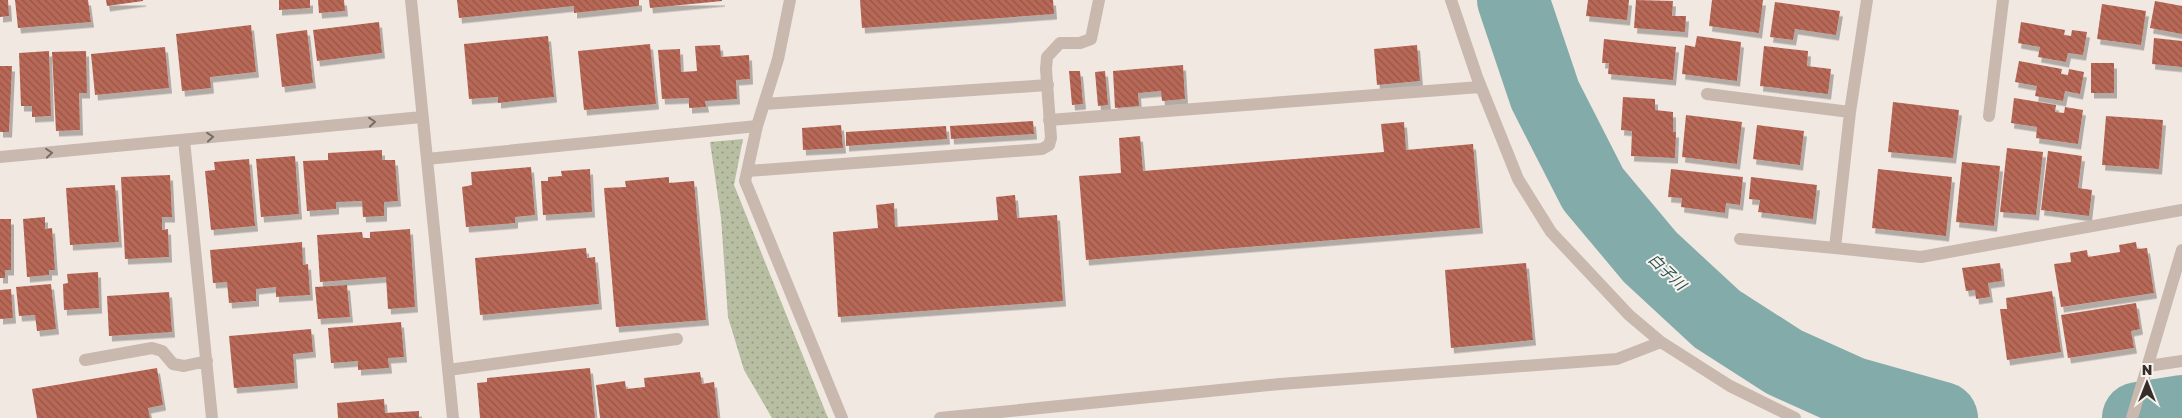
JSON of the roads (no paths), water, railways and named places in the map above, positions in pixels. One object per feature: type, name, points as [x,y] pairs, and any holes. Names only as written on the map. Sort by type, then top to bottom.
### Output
[{"type":"street","points":[[411,0],[453,418]]},
{"type":"street","points":[[790,0],[778,59],[757,126],[745,181],[842,418]]},
{"type":"street","points":[[748,170],[1042,149],[1049,145],[1051,138],[1047,57],[1060,43],[1080,43],[1091,39],[1099,0]]},
{"type":"street","points":[[1451,0],[1480,87],[1518,179],[1552,232],[1628,315],[1661,342],[1730,386],[1796,418]]},
{"type":"street","points":[[1835,248],[1850,112],[1867,0]]},
{"type":"street","points":[[1989,116],[2003,0]]},
{"type":"street","points":[[764,104],[1048,85]]},
{"type":"street","points":[[1049,120],[1480,87]]},
{"type":"street","points":[[1707,94],[1850,112]]},
{"type":"street","points":[[0,157],[422,117]]},
{"type":"street","points":[[427,159],[757,126]]},
{"type":"street","points":[[184,140],[212,418]]},
{"type":"street","points":[[1740,239],[1922,257],[2182,210]]},
{"type":"street","points":[[2132,418],[2182,250]]},
{"type":"street","points":[[448,370],[676,339]]},
{"type":"street","points":[[940,418],[1280,384],[1617,359],[1661,342]]},
{"type":"street","points":[[85,360],[152,348],[162,351],[173,364],[184,366],[206,361]]},
{"type":"street","points":[[2147,372],[2182,361]]},
{"type":"waterway","name":"白子川","points":[[1513,0],[1545,95],[1593,189],[1650,257],[1717,319],[1784,362],[1853,393],[1942,418]]},
{"type":"waterway","name":"白子川","points":[[2138,418],[2182,411]]}]
